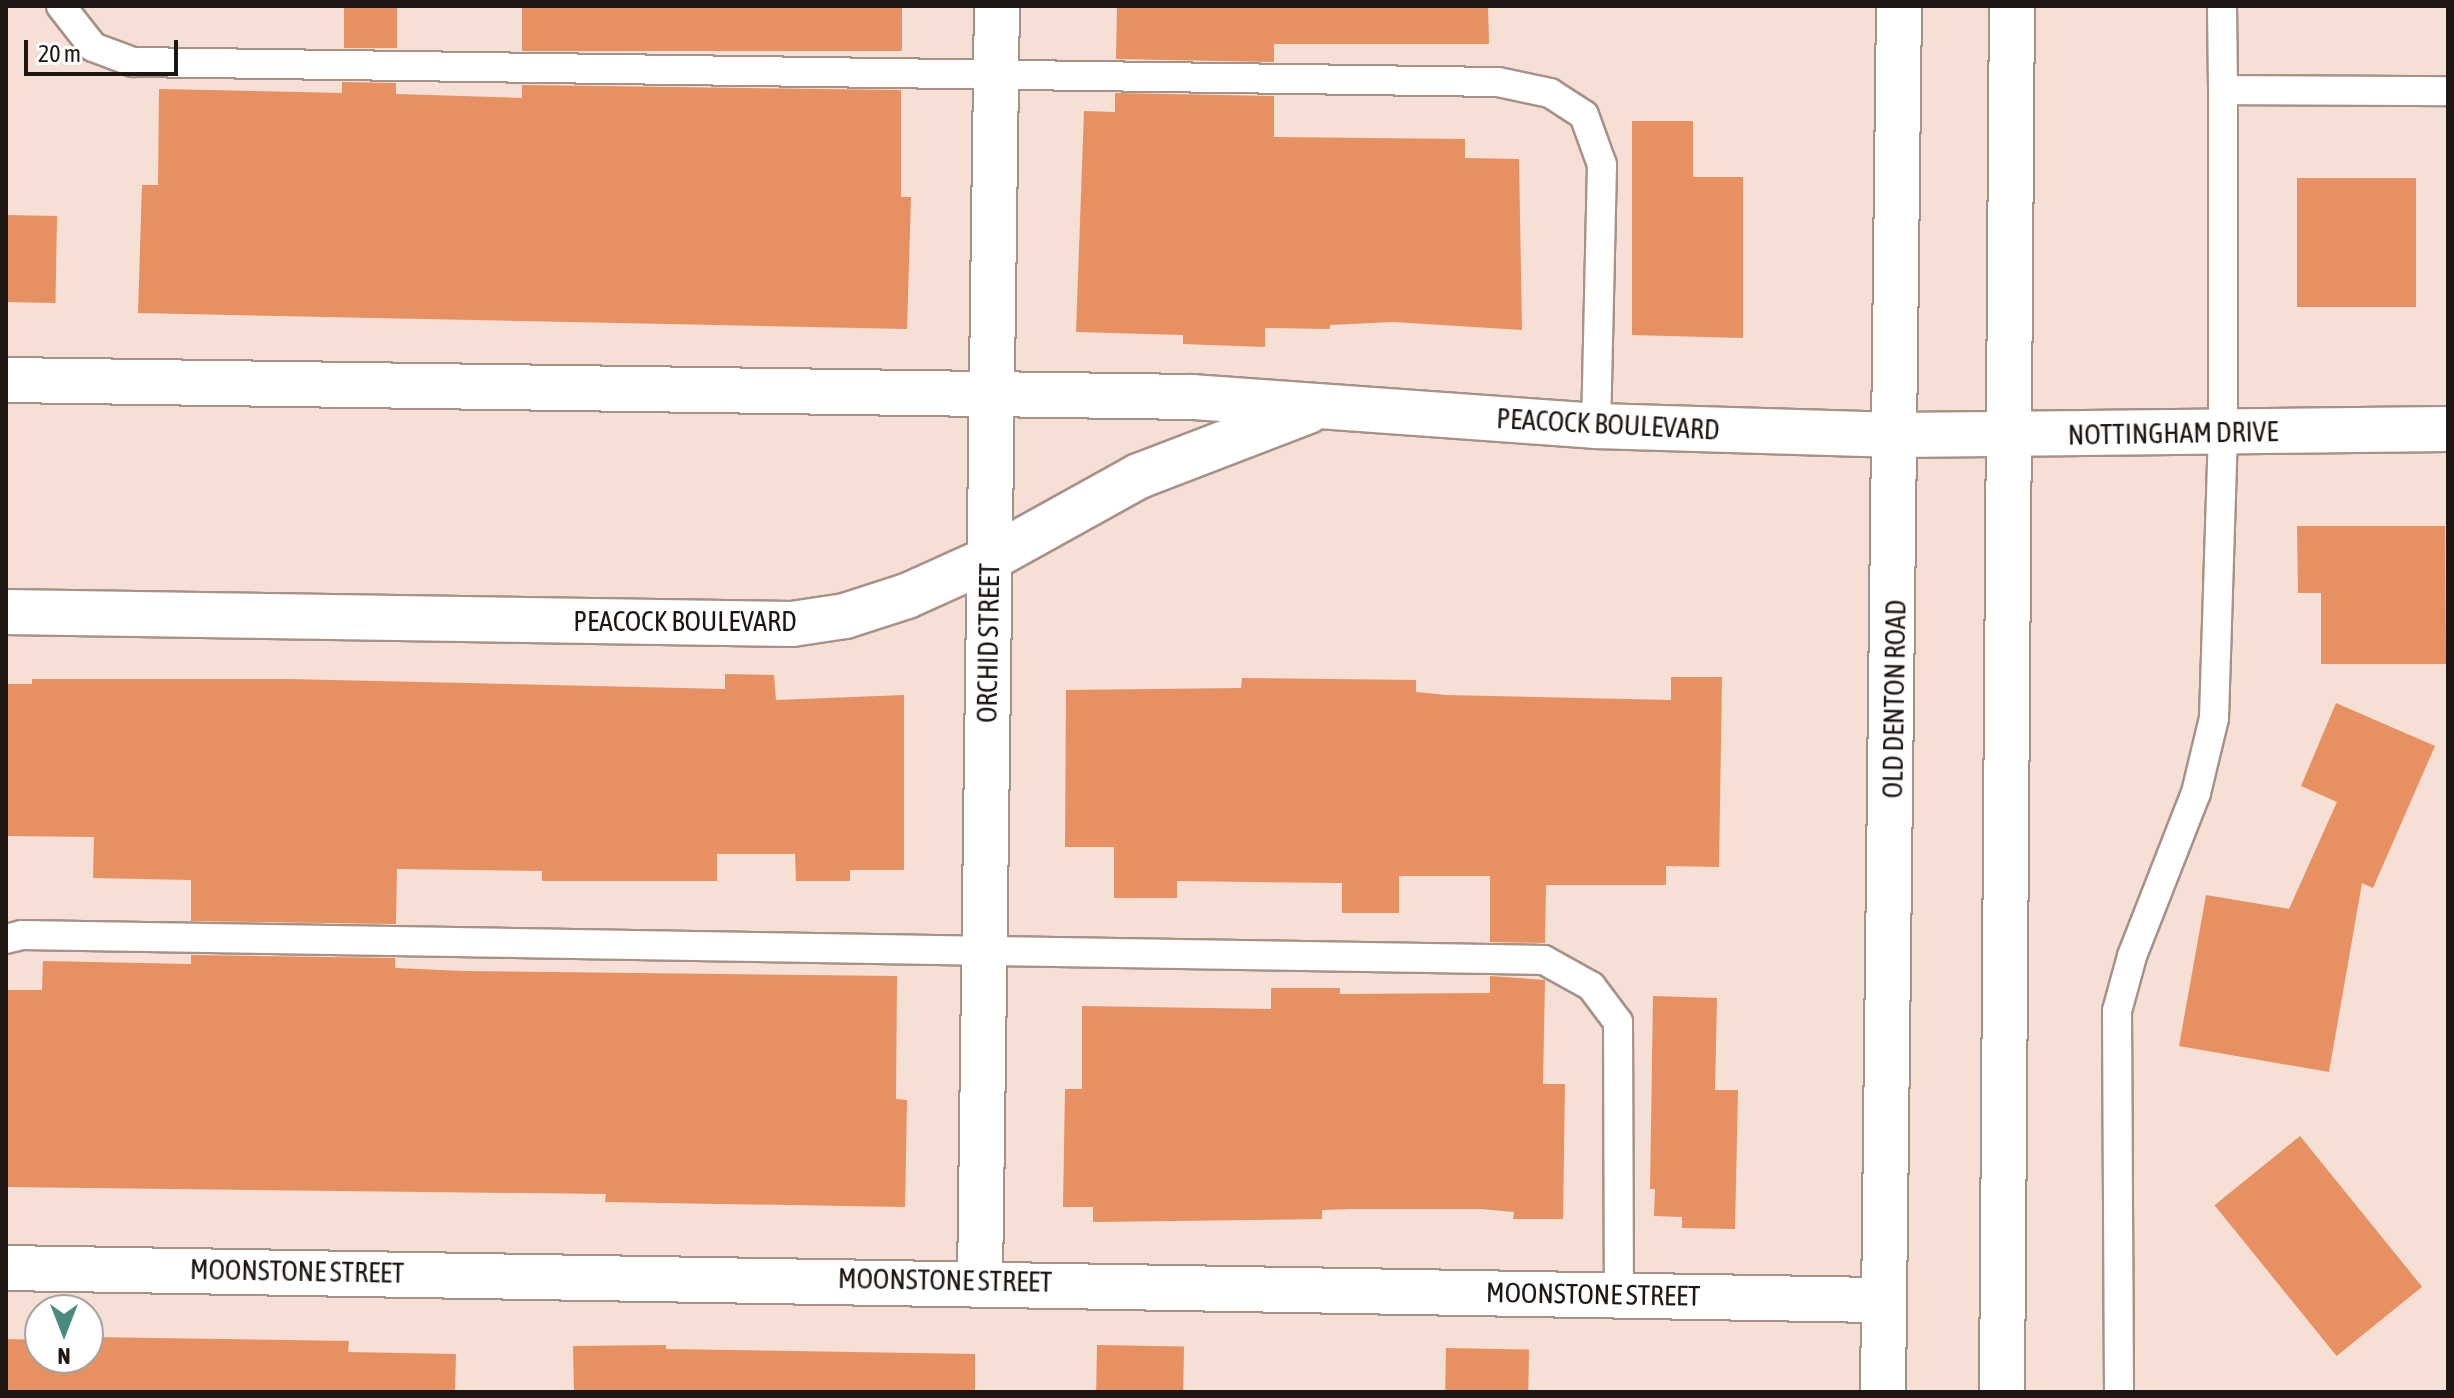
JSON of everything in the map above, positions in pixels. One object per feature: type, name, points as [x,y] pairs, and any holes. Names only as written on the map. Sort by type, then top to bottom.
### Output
[{"type":"street","name":"ORCHID STREET","points":[[980,1281],[997,6]]},
{"type":"street","name":"OLD DENTON ROAD","points":[[1883,1392],[1898,435],[1899,6]]},
{"type":"street","points":[[2002,1392],[2012,435],[2012,6]]},
{"type":"street","name":"PEACOCK BOULEVARD","points":[[6,380],[992,397],[1192,397],[1596,426],[1898,435]]},
{"type":"street","name":"PEACOCK BOULEVARD","points":[[6,612],[792,624],[845,616],[907,596],[989,559],[1139,476],[1318,408]]},
{"type":"street","name":"NOTTINGHAM DRIVE","points":[[1898,435],[2448,429]]},
{"type":"street","name":"MOONSTONE STREET","points":[[6,1268],[980,1281],[1884,1300]]},
{"type":"lane","points":[[61,6],[93,47],[133,62],[1498,82],[1550,93],[1584,115],[1602,165],[1596,426]]},
{"type":"lane","points":[[2119,1392],[2117,1011],[2132,956],[2196,793],[2214,718],[2223,432],[2222,6]]},
{"type":"lane","points":[[2223,90],[2448,91]]},
{"type":"lane","points":[[6,939],[22,935],[1544,960],[1591,986],[1618,1022],[1619,1295]]},
{"type":"building","points":[[344,6],[397,6],[397,48],[344,48]]},
{"type":"building","points":[[522,6],[902,6],[902,51],[522,51]]},
{"type":"building","points":[[1117,6],[1488,6],[1489,44],[1274,44],[1274,62],[1116,59]]},
{"type":"building","points":[[342,82],[396,83],[396,94],[522,98],[522,85],[901,90],[901,197],[911,197],[907,329],[138,313],[142,185],[158,185],[159,89],[342,93]]},
{"type":"building","points":[[1115,93],[1274,96],[1274,137],[1465,139],[1465,158],[1519,159],[1522,330],[1393,322],[1330,325],[1330,329],[1265,328],[1265,347],[1183,344],[1183,335],[1076,332],[1084,111],[1115,112]]},
{"type":"building","points":[[1632,121],[1693,121],[1693,177],[1743,177],[1743,338],[1632,335]]},
{"type":"building","points":[[2297,178],[2416,178],[2416,307],[2297,307]]},
{"type":"building","points":[[6,215],[57,216],[55,303],[6,302]]},
{"type":"building","points":[[2297,526],[2445,526],[2446,664],[2321,664],[2321,593],[2298,593]]},
{"type":"building","points":[[725,674],[774,675],[776,700],[904,695],[904,870],[850,870],[850,881],[796,881],[795,854],[717,854],[717,881],[542,881],[542,871],[397,869],[396,924],[191,921],[191,880],[93,878],[94,837],[6,836],[6,684],[32,684],[32,679],[287,679],[725,689]]},
{"type":"building","points":[[1671,677],[1722,677],[1719,867],[1666,866],[1666,885],[1546,885],[1545,943],[1490,942],[1490,876],[1399,876],[1399,913],[1342,913],[1342,883],[1177,881],[1177,898],[1114,898],[1114,847],[1065,847],[1066,690],[1241,688],[1242,678],[1416,680],[1416,692],[1446,695],[1671,700]]},
{"type":"building","points":[[2336,703],[2435,746],[2373,888],[2362,883],[2329,1072],[2179,1046],[2206,895],[2289,909],[2337,802],[2301,786]]},
{"type":"building","points":[[191,955],[395,958],[395,968],[464,971],[897,976],[896,1099],[907,1100],[905,1207],[605,1202],[606,1194],[6,1187],[6,990],[42,990],[43,961],[191,964]]},
{"type":"building","points":[[1490,976],[1545,980],[1543,1084],[1565,1084],[1563,1219],[1513,1219],[1514,1212],[1481,1209],[1351,1209],[1322,1210],[1322,1219],[1093,1222],[1093,1207],[1063,1207],[1065,1089],[1082,1089],[1082,1006],[1271,1009],[1271,988],[1340,988],[1340,994],[1490,993]]},
{"type":"building","points":[[1653,996],[1717,998],[1715,1090],[1738,1090],[1735,1229],[1682,1228],[1682,1217],[1654,1216],[1655,1189],[1650,1189]]},
{"type":"building","points":[[2300,1136],[2422,1287],[2337,1356],[2215,1205]]},
{"type":"building","points":[[104,1337],[349,1341],[348,1352],[456,1354],[455,1392],[6,1392],[6,1339],[24,1340],[24,1374],[104,1374]]},
{"type":"building","points":[[666,1345],[666,1349],[975,1354],[975,1392],[574,1392],[573,1346]]},
{"type":"building","points":[[1097,1345],[1184,1347],[1183,1392],[1096,1392]]},
{"type":"building","points":[[1446,1348],[1529,1349],[1528,1392],[1445,1392]]}]
